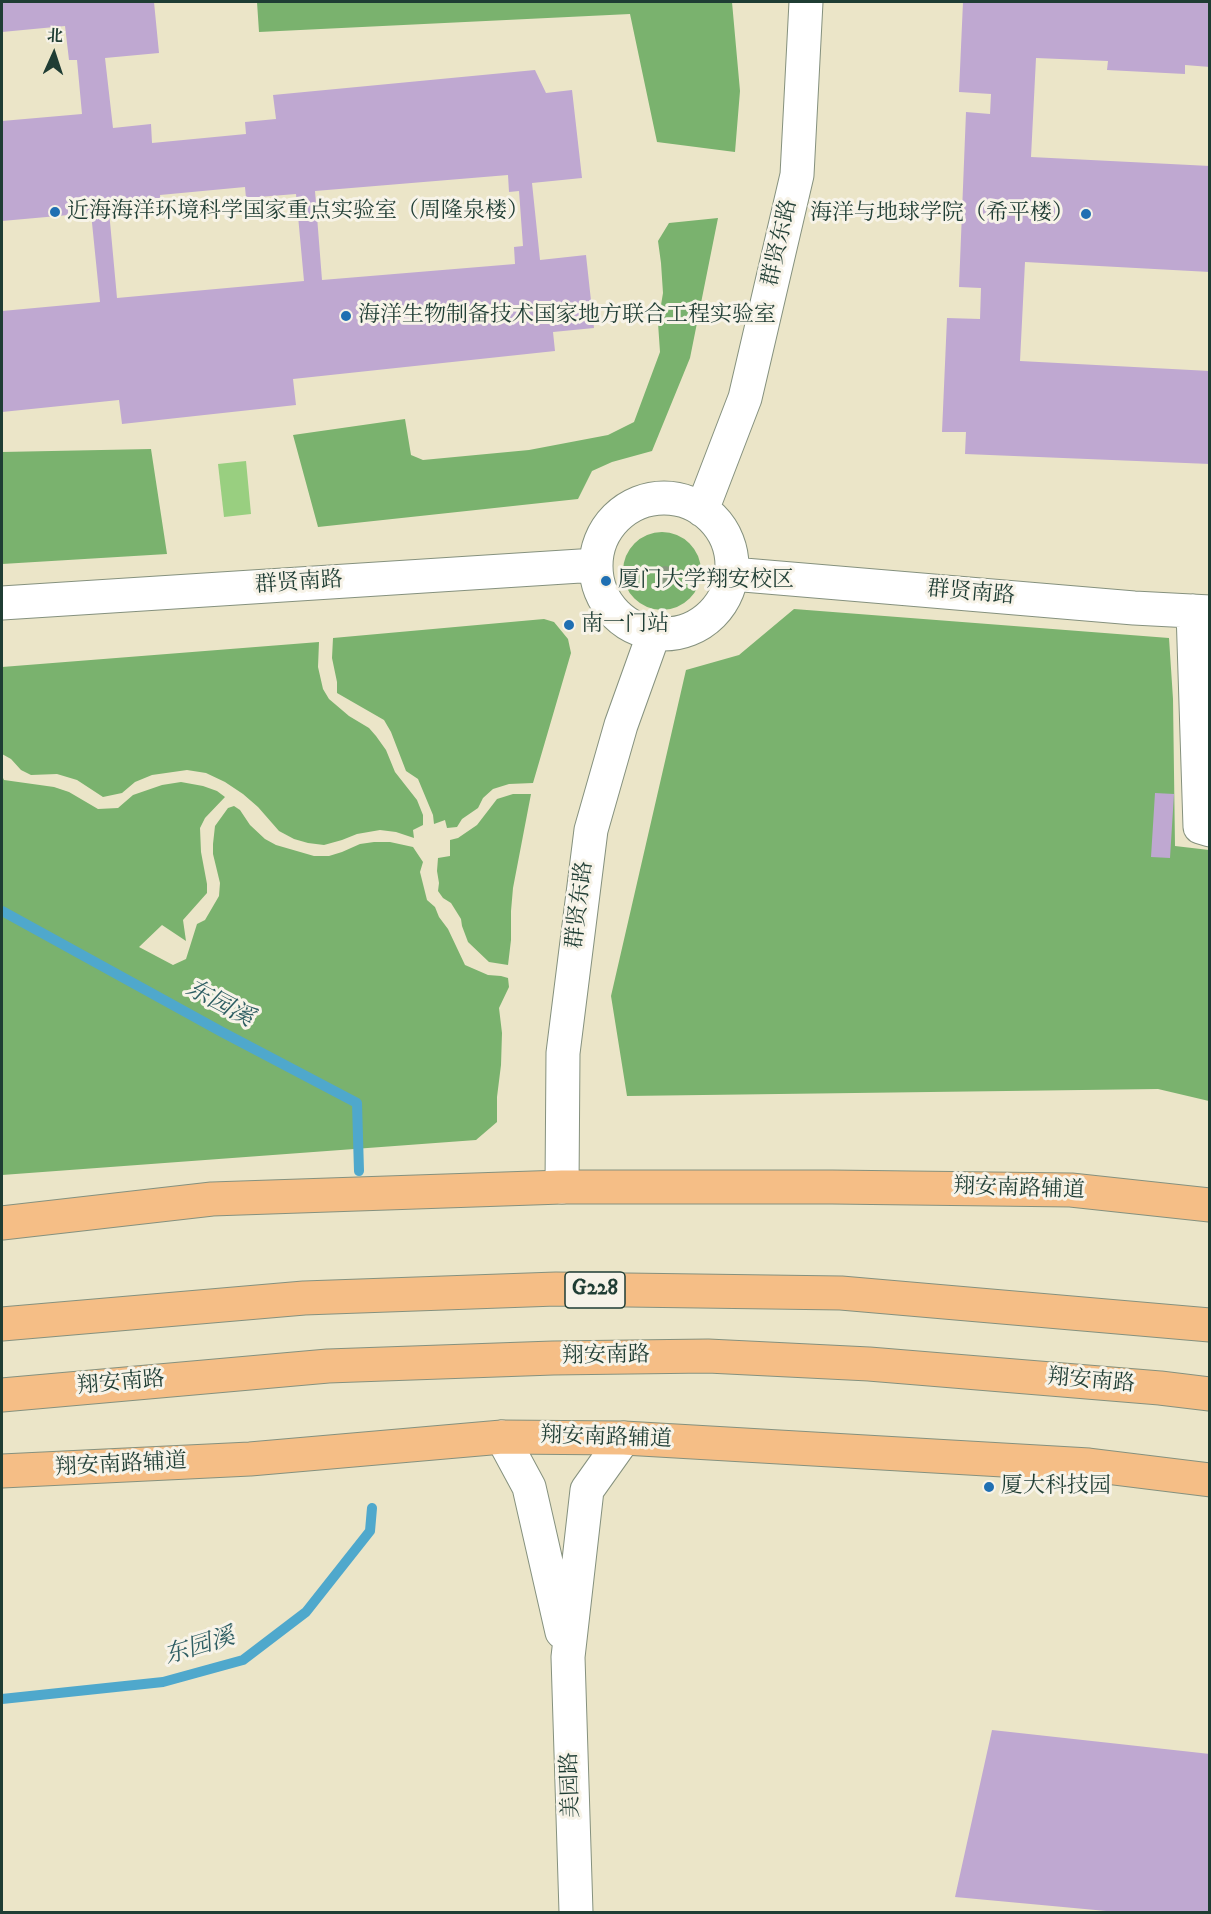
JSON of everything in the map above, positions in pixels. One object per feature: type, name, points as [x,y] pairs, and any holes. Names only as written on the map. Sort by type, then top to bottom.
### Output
[{"type":"main road","name":"翔安南路辅道","points":[[2,1223],[212,1199],[562,1187],[1071,1190],[1209,1205]]},
{"type":"main road","name":"G228","points":[[2,1324],[304,1298],[556,1289],[841,1293],[1199,1323]]},
{"type":"main road","name":"翔安南路","points":[[2,1395],[328,1366],[553,1358],[708,1356],[869,1364],[1209,1394]]},
{"type":"main road","name":"翔安南路辅道","points":[[2,1472],[250,1459],[502,1437],[624,1438],[1089,1465],[1209,1480]]},
{"type":"street","name":"群贤东路","points":[[702,510],[745,398],[797,175],[806,2]]},
{"type":"street","points":[[657,498],[681,500],[702,510],[720,526],[730,547],[732,574],[723,600],[710,616],[690,629],[654,633],[632,626],[613,612],[600,591],[596,565],[600,542],[615,518],[634,504],[657,498]]},
{"type":"street","name":"群贤南路","points":[[2,603],[596,565]]},
{"type":"street","name":"群贤南路","points":[[732,574],[1201,612]]},
{"type":"street","points":[[1201,612],[1200,827],[1209,830]]},
{"type":"street","name":"群贤东路","points":[[562,1187],[563,1053],[591,830],[621,725],[654,633]]},
{"type":"street","points":[[502,1437],[529,1487],[568,1657]]},
{"type":"street","points":[[568,1657],[586,1490],[624,1438]]},
{"type":"street","name":"美园路","points":[[568,1657],[576,1912]]},
{"type":"green space","points":[[257,2],[732,2],[740,91],[735,152],[657,142],[630,14],[259,32]]},
{"type":"green space","points":[[718,218],[690,358],[652,451],[612,462],[592,471],[578,499],[318,527],[293,435],[405,419],[411,455],[423,460],[529,450],[608,435],[634,422],[660,352],[658,323],[663,293],[658,241],[669,223]]},
{"type":"green space","points":[[151,449],[167,554],[2,564],[2,452]]},
{"type":"green space","points":[[246,461],[251,514],[224,517],[218,464]]},
{"type":"green space","points":[[662,532],[677,535],[689,544],[698,556],[701,571],[698,586],[689,598],[677,607],[662,610],[647,607],[635,598],[626,586],[623,571],[626,556],[635,544],[647,535]]},
{"type":"green space","points":[[794,609],[1169,638],[1173,699],[1175,846],[1209,850],[1209,1101],[1158,1089],[627,1096],[611,996],[686,670],[739,655]]},
{"type":"green space","points":[[544,619],[554,622],[568,639],[571,653],[533,783],[509,784],[493,789],[483,798],[478,808],[462,819],[457,827],[447,828],[445,820],[434,824],[433,815],[418,779],[406,771],[384,720],[337,693],[332,658],[333,638]]},
{"type":"green space","points":[[319,642],[318,667],[323,689],[329,699],[349,716],[369,728],[376,736],[386,750],[395,772],[417,800],[423,815],[423,825],[413,830],[414,838],[380,830],[357,834],[324,845],[308,843],[279,831],[243,794],[206,773],[187,770],[152,775],[135,782],[122,793],[103,797],[77,780],[57,774],[31,775],[21,770],[11,759],[2,754],[2,667]]},
{"type":"green space","points":[[2,776],[4,780],[54,787],[69,792],[98,809],[118,808],[133,795],[162,785],[181,782],[203,786],[225,797],[205,818],[200,828],[207,893],[183,920],[186,941],[162,925],[139,947],[173,965],[186,959],[197,924],[205,920],[219,896],[220,883],[213,844],[215,826],[228,808],[234,806],[240,810],[250,825],[265,839],[276,845],[314,856],[329,856],[360,844],[374,842],[390,842],[413,847],[423,862],[420,872],[427,900],[435,907],[448,929],[465,965],[488,975],[508,978],[509,987],[499,1008],[502,1033],[497,1122],[476,1140],[2,1175]]},
{"type":"green space","points":[[513,794],[531,794],[513,888],[508,965],[489,962],[468,942],[461,919],[451,903],[438,891],[437,871],[438,858],[450,856],[450,840],[458,838],[477,825],[497,799]]},
{"type":"building","name":"近海海洋环境科学国家重点实验室（周隆泉楼）","points":[[2,2],[154,2],[159,53],[105,58],[113,128],[151,124],[152,143],[246,134],[245,122],[276,119],[273,95],[535,70],[546,93],[572,90],[582,178],[532,183],[540,260],[586,255],[594,328],[553,332],[555,351],[293,379],[296,405],[122,424],[119,400],[2,412],[2,311],[100,302],[91,213],[2,221],[2,121],[82,114],[77,60],[69,60],[65,26],[2,32]],"holes":[[[508,175],[509,192],[519,191],[523,246],[514,247],[515,264],[322,280],[315,191]],[[245,187],[246,198],[296,194],[304,281],[117,298],[109,211],[161,206],[160,195]]]},
{"type":"building","name":"海洋与地球学院（希平楼）","points":[[963,2],[1210,2],[1210,67],[1185,65],[1185,74],[1107,70],[1108,61],[1036,58],[1031,157],[1210,166],[1210,272],[1025,262],[1020,361],[1210,371],[1210,464],[965,454],[966,432],[942,432],[947,318],[980,319],[981,288],[959,287],[966,112],[990,114],[991,94],[959,92]]},
{"type":"building","points":[[1155,793],[1174,794],[1170,858],[1151,857]]},
{"type":"building","points":[[992,1730],[1210,1754],[1210,1912],[1117,1912],[955,1897]]},
{"type":"waterway","name":"东园溪","points":[[2,911],[357,1103],[359,1171]]},
{"type":"waterway","name":"东园溪","points":[[2,1699],[163,1682],[243,1660],[306,1612],[370,1531],[372,1508]]},
{"type":"place","name":"近海海洋环境科学国家重点实验室（周隆泉楼）","points":[[55,212]]},
{"type":"place","name":"海洋与地球学院（希平楼）","points":[[1086,214]]},
{"type":"place","name":"海洋生物制备技术国家地方联合工程实验室","points":[[346,316]]},
{"type":"place","name":"厦门大学翔安校区","points":[[606,581]]},
{"type":"place","name":"南一门站","points":[[569,625]]},
{"type":"place","name":"厦大科技园","points":[[989,1487]]}]
